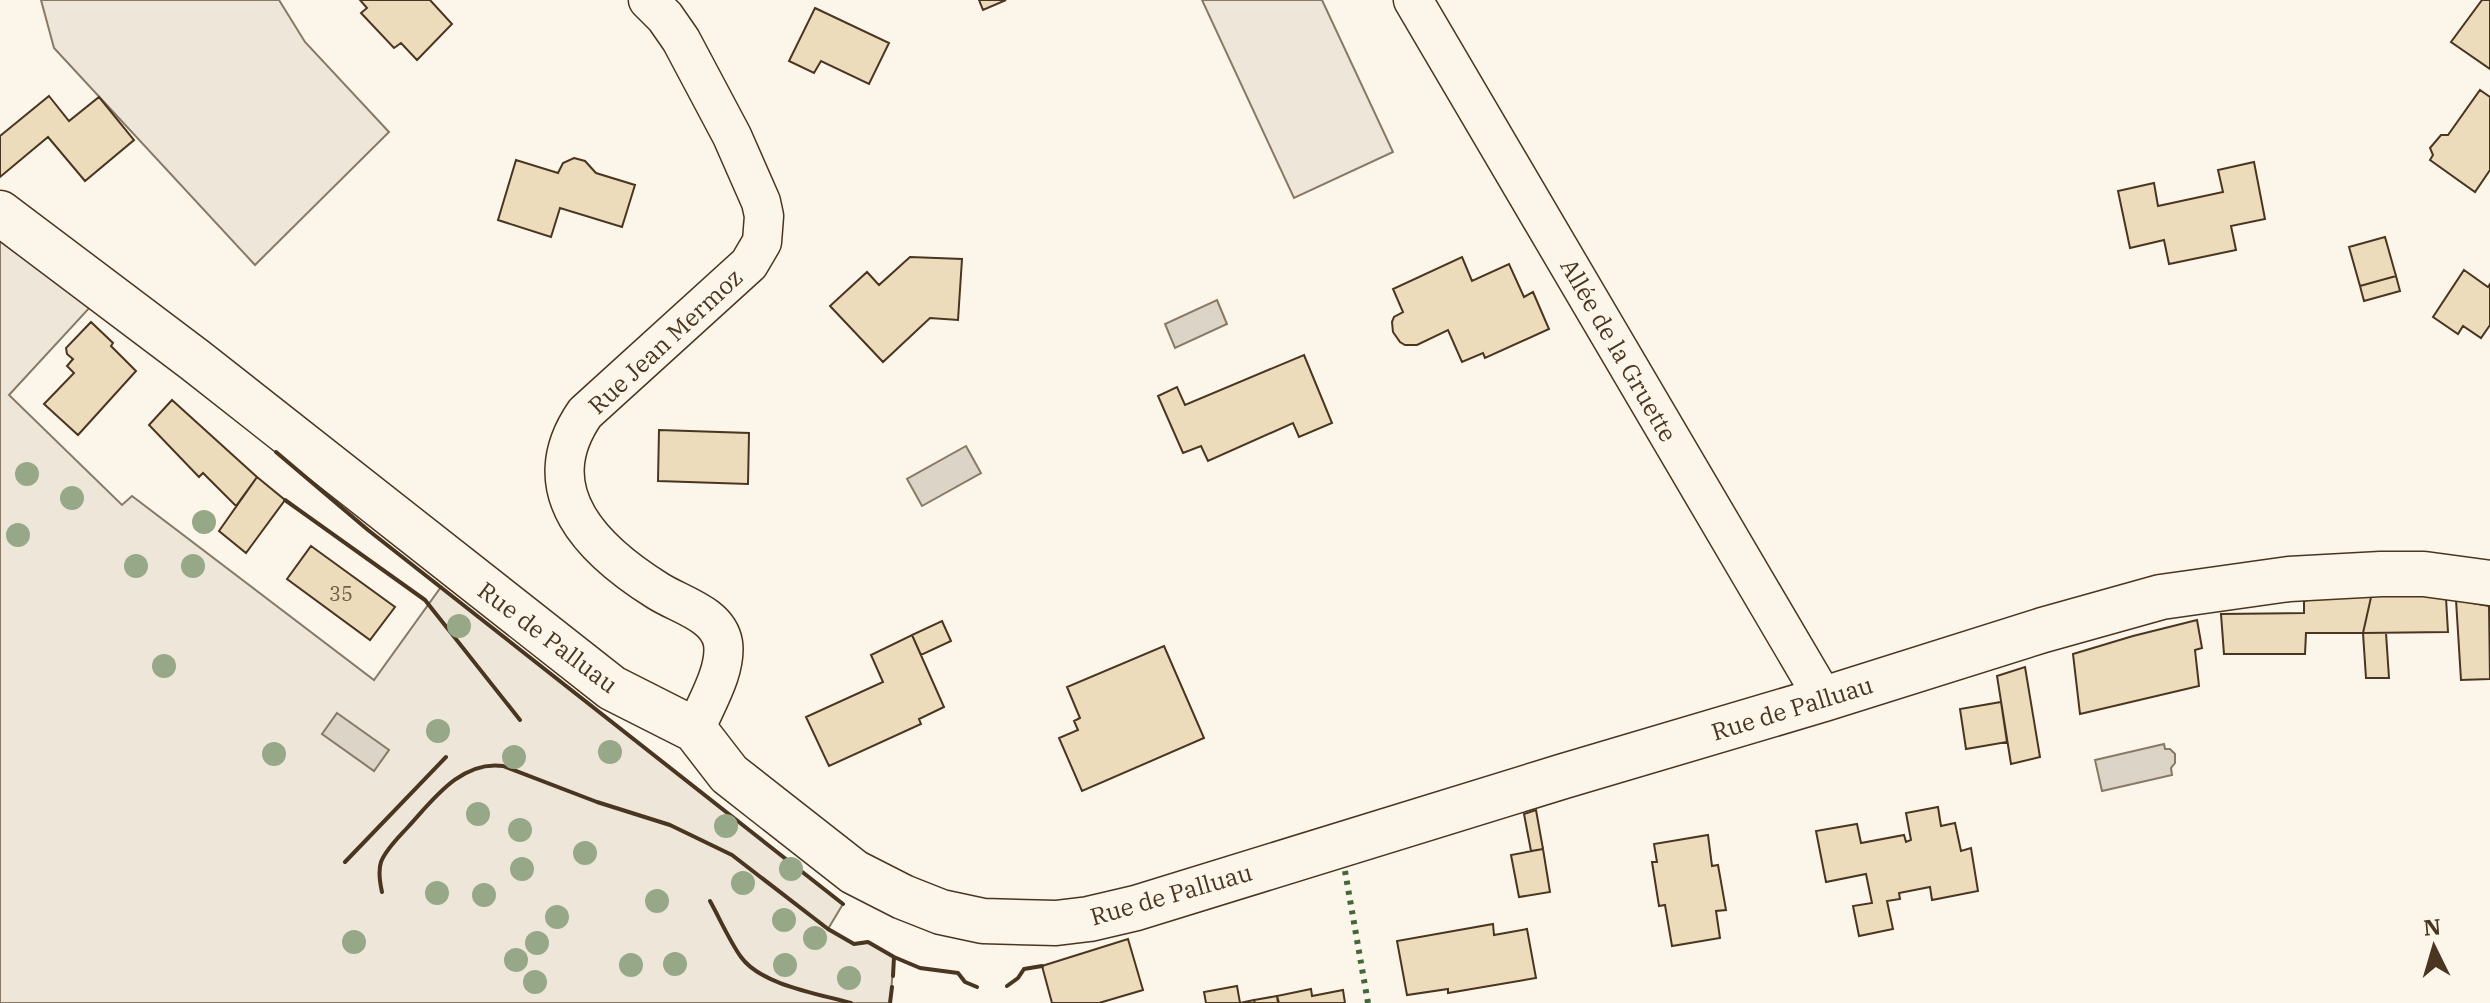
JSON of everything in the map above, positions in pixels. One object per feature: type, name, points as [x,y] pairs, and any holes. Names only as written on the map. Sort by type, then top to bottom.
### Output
[{"type":"street","name":"Rue Jean Mermoz","points":[[648,0],[681,40],[732,136],[761,202],[764,230],[757,254],[749,264],[585,413],[568,442],[565,480],[570,501],[580,521],[610,557],[661,593],[718,627],[724,655],[720,672],[695,730]]},
{"type":"street","name":"Allée de la Gruette","points":[[1413,0],[1824,699]]},
{"type":"street","name":"Rue de Palluau","points":[[0,213],[195,360],[612,688],[695,730],[729,774],[854,872],[941,912],[983,921],[1056,923],[1136,908],[2043,630],[2161,597],[2289,579],[2381,574],[2424,574],[2490,583]]},
{"type":"shaded area","points":[[41,0],[279,0],[305,42],[389,132],[255,265],[54,48]]},
{"type":"shaded area","points":[[1202,0],[1322,0],[1393,152],[1294,198]]},
{"type":"shaded area","points":[[0,233],[93,304],[9,395],[122,505],[132,496],[374,680],[441,587],[843,904],[828,929],[854,944],[868,942],[894,957],[890,1003],[0,1003]]},
{"type":"shaded area","points":[[1217,300],[1227,324],[1175,348],[1165,324]]},
{"type":"shaded area","points":[[966,446],[981,473],[922,506],[907,479]]},
{"type":"shaded area","points":[[337,713],[389,750],[374,771],[322,734]]},
{"type":"shaded area","points":[[2164,744],[2165,749],[2175,754],[2172,775],[2102,791],[2095,760]]},
{"type":"building","points":[[360,0],[430,0],[452,24],[417,60],[401,43],[394,48],[361,13],[367,8]]},
{"type":"building","points":[[979,0],[1006,0],[983,10]]},
{"type":"building","points":[[2482,0],[2490,0],[2490,69],[2451,42]]},
{"type":"building","points":[[815,8],[889,43],[869,84],[821,61],[814,73],[789,61]]},
{"type":"building","points":[[2480,90],[2490,97],[2490,170],[2475,192],[2430,160],[2433,155],[2430,148],[2441,135],[2448,135]]},
{"type":"building","points":[[49,96],[69,121],[99,97],[134,140],[85,181],[48,137],[0,177],[0,136]]},
{"type":"building","points":[[574,158],[585,161],[596,173],[635,185],[622,227],[560,208],[551,237],[498,220],[516,160],[558,173],[563,163]]},
{"type":"building","points":[[2254,162],[2265,219],[2231,226],[2236,250],[2169,264],[2164,240],[2130,248],[2118,191],[2154,183],[2158,206],[2223,192],[2218,170]]},
{"type":"building","points":[[2385,237],[2396,276],[2360,286],[2349,247]]},
{"type":"building","points":[[910,257],[962,259],[958,320],[930,318],[883,362],[830,306],[867,272],[879,285]]},
{"type":"building","points":[[1462,257],[1472,281],[1509,264],[1524,297],[1533,292],[1549,329],[1485,358],[1483,353],[1462,362],[1448,330],[1417,345],[1400,342],[1393,332],[1392,322],[1403,312],[1393,289]]},
{"type":"building","points":[[2464,270],[2488,287],[2490,284],[2490,325],[2481,338],[2463,326],[2458,334],[2433,317]]},
{"type":"building","points":[[2396,276],[2400,291],[2364,301],[2360,286]]},
{"type":"building","points":[[91,322],[136,371],[78,435],[44,404],[74,373],[67,366],[73,359],[66,348]]},
{"type":"building","points":[[1304,355],[1332,423],[1299,437],[1293,423],[1208,461],[1201,446],[1183,453],[1158,396],[1177,387],[1185,405]]},
{"type":"building","points":[[172,400],[257,477],[236,506],[203,473],[199,477],[149,425]]},
{"type":"building","points":[[659,430],[749,433],[748,484],[658,481]]},
{"type":"building","points":[[257,477],[285,500],[246,553],[219,531]]},
{"type":"building","points":[[311,546],[395,607],[370,640],[287,579]]},
{"type":"building","points":[[2374,584],[2446,598],[2448,632],[2363,633]]},
{"type":"building","points":[[2374,584],[2363,633],[2306,633],[2305,654],[2224,654],[2221,614],[2304,613],[2304,601]]},
{"type":"building","points":[[2456,600],[2489,606],[2490,679],[2461,680]]},
{"type":"building","points":[[2197,620],[2202,648],[2195,650],[2199,686],[2080,714],[2073,654]]},
{"type":"building","points":[[942,621],[951,641],[921,655],[912,635]]},
{"type":"building","points":[[2363,633],[2386,633],[2389,678],[2366,678]]},
{"type":"building","points":[[912,635],[944,707],[919,719],[921,724],[829,766],[806,717],[883,682],[871,655]]},
{"type":"building","points":[[1164,646],[1204,738],[1082,791],[1059,738],[1078,730],[1074,721],[1080,718],[1067,687]]},
{"type":"building","points":[[2025,667],[2040,757],[2011,764],[1997,676]]},
{"type":"building","points":[[2001,702],[2007,742],[1966,749],[1960,709]]},
{"type":"building","points":[[1938,807],[1941,826],[1955,823],[1961,851],[1971,848],[1978,891],[1932,900],[1930,887],[1899,893],[1900,899],[1887,901],[1893,929],[1859,936],[1853,906],[1872,903],[1866,874],[1826,882],[1816,831],[1857,824],[1861,843],[1904,835],[1906,842],[1911,840],[1906,813]]},
{"type":"building","points":[[1536,810],[1543,849],[1531,851],[1524,814]]},
{"type":"building","points":[[1708,835],[1712,866],[1718,865],[1726,910],[1716,911],[1720,938],[1672,946],[1665,905],[1659,906],[1652,862],[1657,862],[1654,844]]},
{"type":"building","points":[[1543,849],[1550,892],[1519,897],[1511,855]]},
{"type":"building","points":[[1493,924],[1494,935],[1527,929],[1536,978],[1448,993],[1448,989],[1407,995],[1397,941]]},
{"type":"building","points":[[1128,939],[1143,990],[1099,1003],[1052,1003],[1042,966]]},
{"type":"building","points":[[1237,986],[1240,1003],[1206,1003],[1204,992]]},
{"type":"building","points":[[1311,989],[1312,996],[1343,990],[1345,1003],[1278,1003],[1277,996]]},
{"type":"building","points":[[1277,996],[1279,1003],[1255,1003],[1254,1000]]},
{"type":"hedge","points":[[1345,871],[1368,1003]]},
{"type":"wall","points":[[276,452],[368,530],[843,904]]},
{"type":"wall","points":[[285,500],[425,600],[520,720]]},
{"type":"wall","points":[[345,862],[446,757]]},
{"type":"wall","points":[[382,892],[379,873],[383,857],[438,795],[449,784],[474,769],[503,766],[597,802],[670,825],[732,855],[828,929],[854,944],[868,942],[920,968],[958,973],[965,982],[977,987]]},
{"type":"wall","points":[[710,901],[741,957],[750,967],[792,987],[851,1003]]},
{"type":"wall","points":[[893,976],[894,957]]},
{"type":"wall","points":[[1007,986],[1024,969],[1042,966]]},
{"type":"wall","points":[[890,1003],[892,987]]}]
